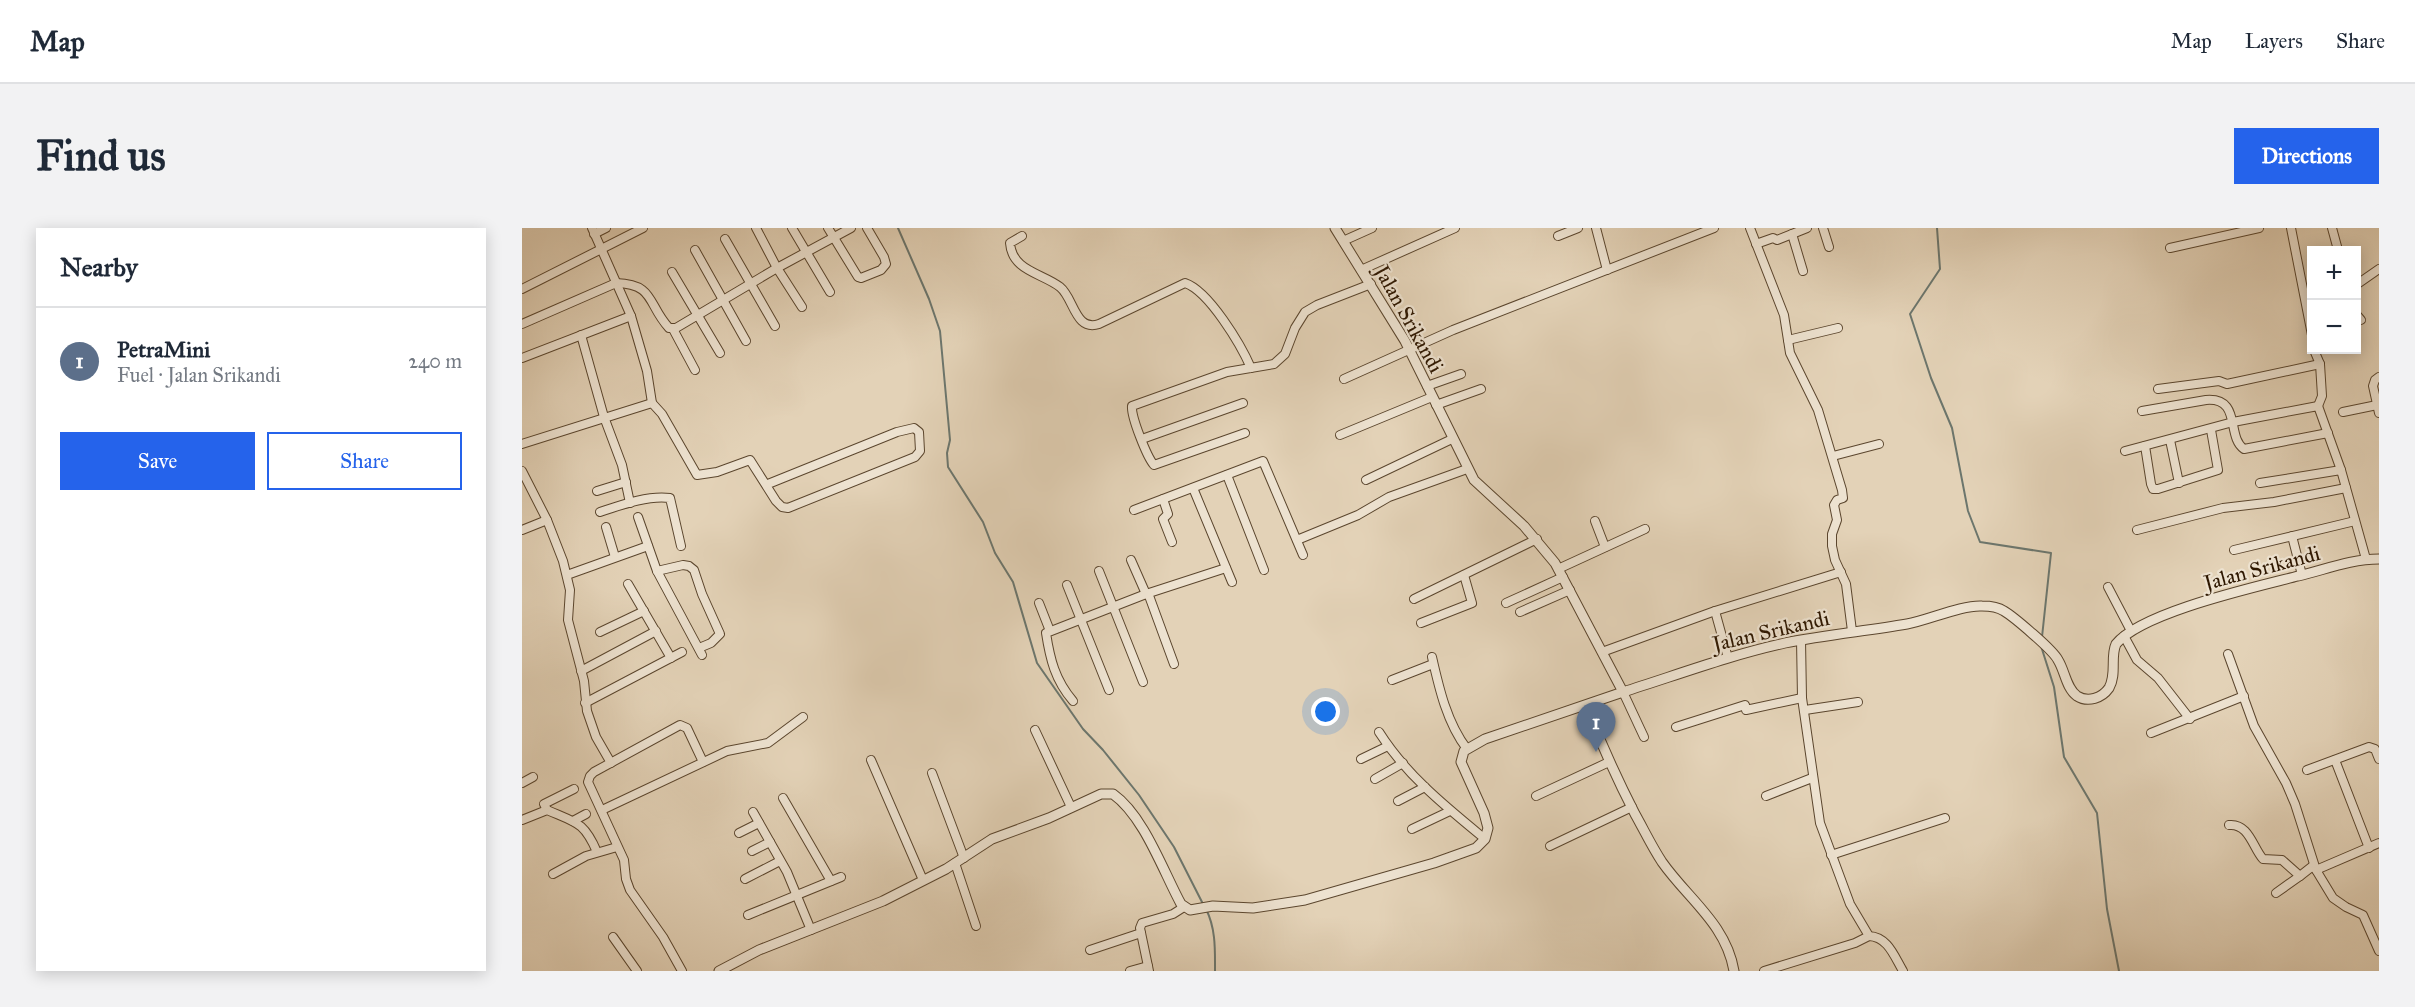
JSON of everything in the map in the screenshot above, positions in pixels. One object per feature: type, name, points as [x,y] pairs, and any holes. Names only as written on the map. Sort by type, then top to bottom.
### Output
[{"type":"street","points":[[606,228],[593,231],[631,316],[648,371],[652,403],[662,414],[697,474],[717,472],[750,460],[768,484],[776,501],[782,507],[788,508],[915,457],[920,451],[920,432],[914,428],[897,432],[768,484]]},
{"type":"street","points":[[522,289],[643,228]]},
{"type":"street","points":[[756,228],[777,268],[802,307]]},
{"type":"street","points":[[792,228],[830,292]]},
{"type":"street","points":[[828,228],[832,238],[858,277],[864,278],[881,270],[886,264],[867,228]]},
{"type":"street","points":[[673,329],[851,228]]},
{"type":"street","name":"Jalan Srikandi","points":[[1335,228],[1409,350],[1467,469],[1478,485],[1537,539],[1561,573],[1623,692],[1728,658],[1801,640],[1907,624],[1978,606],[1993,607],[2006,612],[2052,651],[2073,692],[2081,698],[2097,698],[2104,694],[2111,685],[2114,648],[2128,633],[2170,613],[2302,575],[2366,559],[2379,559]]},
{"type":"street","points":[[1343,241],[1372,228]]},
{"type":"street","points":[[1361,270],[1455,228]]},
{"type":"street","points":[[1558,236],[1578,228]]},
{"type":"street","points":[[1596,228],[1608,270]]},
{"type":"street","points":[[1344,379],[1522,302],[1608,270],[1696,231],[1714,228]]},
{"type":"street","points":[[1750,228],[1784,315],[1788,340],[1797,370],[1816,404],[1833,456],[1843,498],[1837,500],[1834,506],[1837,520],[1832,534],[1833,553],[1847,591],[1852,631]]},
{"type":"street","points":[[1756,244],[1773,238],[1777,240],[1807,228]]},
{"type":"street","points":[[1823,228],[1829,247]]},
{"type":"street","points":[[2170,248],[2241,230],[2259,228]]},
{"type":"street","points":[[2291,228],[2307,310]]},
{"type":"street","points":[[2332,228],[2337,246]]},
{"type":"street","points":[[1792,234],[1803,271]]},
{"type":"street","points":[[1022,236],[1010,243],[1019,261],[1032,273],[1061,288],[1080,319],[1087,325],[1093,327],[1100,324],[1185,283],[1194,287],[1216,310],[1251,368]]},
{"type":"street","points":[[725,239],[775,326]]},
{"type":"street","points":[[695,250],[746,341]]},
{"type":"street","points":[[2361,282],[2379,269]]},
{"type":"street","points":[[672,272],[720,353]]},
{"type":"street","points":[[522,324],[616,283],[629,283],[644,290],[664,322],[673,329],[695,370]]},
{"type":"street","points":[[1245,433],[1154,465],[1149,459],[1131,411],[1132,406],[1135,403],[1227,372],[1262,367],[1281,360],[1290,345],[1300,317],[1310,308],[1371,284]]},
{"type":"street","points":[[522,358],[631,316]]},
{"type":"street","points":[[1788,340],[1839,328]]},
{"type":"street","points":[[581,335],[604,417],[622,465],[630,503]]},
{"type":"street","points":[[2316,354],[2320,364],[2322,396],[2319,406],[2341,470],[2366,559]]},
{"type":"street","points":[[2158,389],[2219,381],[2227,384],[2320,364]]},
{"type":"street","points":[[1427,386],[1461,374]]},
{"type":"street","points":[[2343,412],[2378,409],[2373,386],[2375,380],[2379,378]]},
{"type":"street","points":[[1340,435],[1434,401],[1480,389]]},
{"type":"street","points":[[2142,411],[2212,400],[2225,406],[2234,422],[2237,441],[2244,449],[2328,433]]},
{"type":"street","points":[[522,444],[652,403]]},
{"type":"street","points":[[1142,439],[1244,403]]},
{"type":"street","points":[[2124,451],[2211,430],[2234,422],[2319,406]]},
{"type":"street","points":[[2145,446],[2153,489],[2179,483],[2218,470],[2211,430]]},
{"type":"street","points":[[1365,480],[1452,440]]},
{"type":"street","points":[[2170,440],[2179,483]]},
{"type":"street","points":[[1833,456],[1879,444]]},
{"type":"street","points":[[1134,510],[1263,461],[1303,555]]},
{"type":"street","points":[[1297,540],[1358,515],[1389,497],[1467,469]]},
{"type":"street","points":[[2260,483],[2341,470]]},
{"type":"street","points":[[522,471],[547,520],[567,575],[570,590],[568,620],[581,671],[588,718],[611,763]]},
{"type":"street","points":[[1227,475],[1264,570]]},
{"type":"street","points":[[597,491],[626,482]]},
{"type":"street","points":[[1193,488],[1232,582]]},
{"type":"street","points":[[2137,530],[2223,508],[2274,502],[2346,488]]},
{"type":"street","points":[[600,512],[630,503],[670,498],[681,546]]},
{"type":"street","points":[[1163,499],[1168,513],[1163,519],[1172,542]]},
{"type":"street","points":[[638,518],[657,571],[701,652],[720,634],[694,570],[683,565],[657,571]]},
{"type":"street","points":[[522,530],[547,520]]},
{"type":"street","points":[[1595,521],[1605,547]]},
{"type":"street","points":[[2234,550],[2355,521]]},
{"type":"street","points":[[606,527],[615,557]]},
{"type":"street","points":[[1506,603],[1605,547],[1645,529]]},
{"type":"street","points":[[2292,536],[2302,575]]},
{"type":"street","points":[[1414,599],[1537,539]]},
{"type":"street","points":[[567,575],[648,546]]},
{"type":"street","points":[[1131,560],[1147,593],[1174,664]]},
{"type":"street","points":[[1073,700],[1061,687],[1050,660],[1046,633],[1147,593],[1226,568]]},
{"type":"street","points":[[1100,571],[1143,682]]},
{"type":"street","points":[[1602,652],[1715,611],[1841,572]]},
{"type":"street","points":[[1421,623],[1472,603],[1464,575]]},
{"type":"street","points":[[628,584],[671,658]]},
{"type":"street","points":[[1067,585],[1109,690]]},
{"type":"street","points":[[2108,587],[2137,660],[2158,678],[2190,719]]},
{"type":"street","points":[[1520,612],[1570,590]]},
{"type":"street","points":[[1039,603],[1050,631]]},
{"type":"street","points":[[600,632],[644,611]]},
{"type":"street","points":[[1715,611],[1728,658]]},
{"type":"street","points":[[581,671],[656,631]]},
{"type":"street","points":[[1801,640],[1802,698],[1820,823],[1850,904],[1869,936]]},
{"type":"street","points":[[585,703],[682,652]]},
{"type":"street","points":[[2228,654],[2254,726],[2291,794],[2315,868],[2333,898],[2346,908],[2360,912],[2366,920],[2379,951]]},
{"type":"street","points":[[1392,680],[1432,660],[1447,711],[1456,732],[1467,749]]},
{"type":"street","points":[[1130,971],[1148,968],[1141,933],[1142,923],[1173,914],[1184,907],[1195,909],[1213,906],[1253,908],[1305,900],[1434,863],[1476,848],[1485,839],[1488,828],[1484,813],[1461,762],[1462,753],[1485,739],[1623,692],[1644,736]]},
{"type":"street","points":[[2151,733],[2244,696]]},
{"type":"street","points":[[1676,726],[1744,705],[1746,710],[1802,698]]},
{"type":"street","points":[[1804,710],[1858,702]]},
{"type":"street","points":[[1586,706],[1609,762],[1662,862],[1704,909],[1719,930],[1734,971]]},
{"type":"street","points":[[602,810],[734,748],[768,743],[803,717]]},
{"type":"street","points":[[682,971],[663,937],[630,890],[626,879],[626,865],[589,785],[589,779],[594,772],[683,724],[703,762]]},
{"type":"street","points":[[1035,730],[1071,807]]},
{"type":"street","points":[[1379,732],[1388,746],[1425,787],[1485,839]]},
{"type":"street","points":[[1361,759],[1388,746]]},
{"type":"street","points":[[2307,770],[2369,747],[2375,749],[2379,759]]},
{"type":"street","points":[[871,760],[923,880]]},
{"type":"street","points":[[2334,760],[2369,848]]},
{"type":"street","points":[[1536,796],[1609,762]]},
{"type":"street","points":[[1374,778],[1403,763]]},
{"type":"street","points":[[932,773],[964,858]]},
{"type":"street","points":[[522,783],[533,777]]},
{"type":"street","points":[[1766,796],[1812,778]]},
{"type":"street","points":[[1398,801],[1425,787]]},
{"type":"street","points":[[574,789],[544,804],[547,810],[573,821],[588,831],[597,852]]},
{"type":"street","points":[[719,971],[747,956],[869,907],[955,863],[992,839],[1101,794],[1113,795],[1119,799],[1152,844],[1168,880],[1184,907]]},
{"type":"street","points":[[783,798],[831,881]]},
{"type":"street","points":[[1550,846],[1632,807]]},
{"type":"street","points":[[522,820],[547,810]]},
{"type":"street","points":[[1412,829],[1450,811]]},
{"type":"street","points":[[753,812],[798,895],[811,930]]},
{"type":"street","points":[[573,821],[586,814]]},
{"type":"street","points":[[1831,855],[1945,818]]},
{"type":"street","points":[[739,832],[759,823]]},
{"type":"street","points":[[2229,825],[2236,825],[2243,829],[2263,859],[2282,860],[2300,876]]},
{"type":"street","points":[[752,851],[770,842]]},
{"type":"street","points":[[2276,893],[2315,868],[2379,843]]},
{"type":"street","points":[[554,874],[586,856],[617,847]]},
{"type":"street","points":[[745,879],[780,861]]},
{"type":"street","points":[[955,863],[976,926]]},
{"type":"street","points":[[748,915],[841,878]]},
{"type":"street","points":[[1090,950],[1141,933]]},
{"type":"street","points":[[1764,971],[1854,944],[1869,936],[1878,937],[1886,943],[1903,971]]},
{"type":"street","points":[[613,937],[637,971]]},
{"type":"waterway","points":[[898,228],[929,299],[940,331],[950,440],[947,453],[948,467],[983,522],[995,553],[1013,582],[1037,663],[1083,729],[1139,795],[1174,847],[1203,904]]},
{"type":"waterway","points":[[1937,228],[1940,269],[1910,314],[1931,378],[1952,428],[1968,511],[1980,542],[2051,553],[2042,637]]},
{"type":"waterway","points":[[2041,646],[2054,687],[2064,757],[2097,813],[2107,909],[2119,971]]},
{"type":"waterway","points":[[1206,909],[1213,932],[1215,971]]},
{"type":"place","name":"PetraMini","points":[[1596,752]]}]
